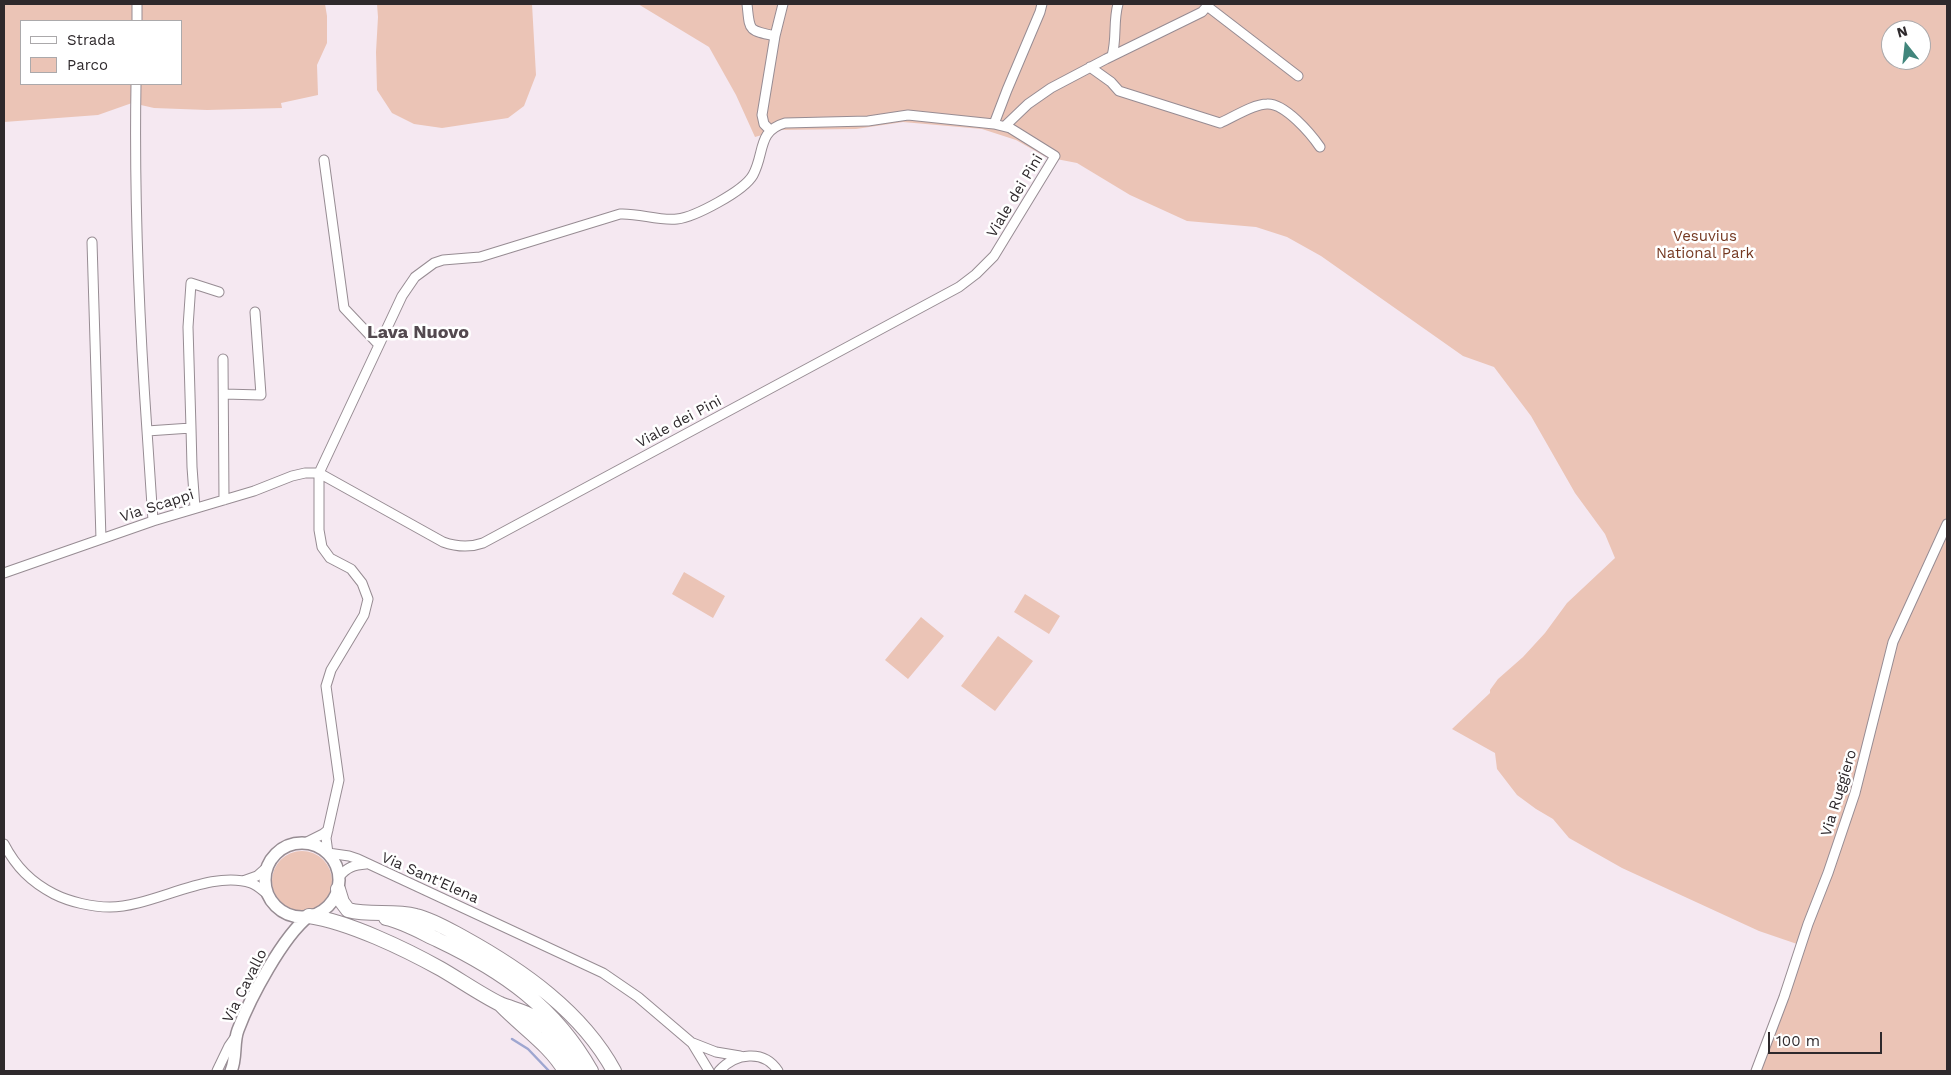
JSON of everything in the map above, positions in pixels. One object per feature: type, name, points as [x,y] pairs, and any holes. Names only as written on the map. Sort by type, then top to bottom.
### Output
[{"type":"highway","points":[[339,883],[342,902],[348,910],[399,922],[474,957],[492,968],[537,1003],[556,1021],[591,1071]]},
{"type":"highway","points":[[368,914],[404,913],[428,920],[476,944],[507,963],[578,1022],[599,1046],[614,1071]]},
{"type":"highway","points":[[309,916],[330,920],[391,944],[438,967],[501,1004],[550,1052],[565,1071]]},
{"type":"highway","points":[[501,1004],[518,1009],[535,1018],[546,1027],[561,1044],[579,1071]]},
{"type":"main road","points":[[282,912],[298,917],[320,912],[328,906],[339,883],[338,869],[328,854],[313,844],[292,844],[281,849],[275,854],[266,868],[267,894],[286,920],[287,928],[283,945]]},
{"type":"main road","name":"Via Cavallo","points":[[231,1071],[237,1036],[257,990],[283,945],[296,927],[309,916]]},
{"type":"street","points":[[137,4],[137,20]]},
{"type":"street","points":[[747,4],[748,21],[752,29],[775,36]]},
{"type":"street","points":[[328,854],[326,838],[339,780],[326,686],[331,670],[364,615],[368,600],[362,582],[351,569],[330,558],[322,547],[319,530],[319,474],[402,296],[415,277],[434,263],[443,260],[480,257],[620,214],[679,219],[734,192],[752,176],[761,154],[765,137],[770,130],[764,124],[762,115],[775,36],[783,4]]},
{"type":"street","points":[[994,124],[1042,4]]},
{"type":"street","points":[[1112,56],[1116,38],[1114,29],[1118,4]]},
{"type":"street","points":[[1005,126],[1028,104],[1043,93],[1090,66],[1202,12],[1208,5],[1298,76]]},
{"type":"street","points":[[1090,66],[1111,82],[1119,91],[1220,123],[1258,106],[1271,104],[1307,128],[1320,147]]},
{"type":"street","points":[[136,85],[135,136],[144,380],[153,521]]},
{"type":"street","name":"Viale dei Pini","points":[[319,474],[443,542],[463,547],[473,547],[483,543],[950,292],[976,274],[994,256],[1056,156],[1005,126],[908,115],[868,121],[785,123],[770,130]]},
{"type":"street","points":[[324,160],[342,301],[348,314],[380,344]]},
{"type":"street","points":[[92,242],[101,539]]},
{"type":"street","points":[[195,508],[188,327],[191,283],[219,292]]},
{"type":"street","points":[[224,394],[261,395],[255,312]]},
{"type":"street","points":[[223,359],[224,500]]},
{"type":"street","points":[[148,431],[191,428]]},
{"type":"street","name":"Via Scappi","points":[[4,573],[153,521],[254,491],[305,473],[319,474]]},
{"type":"street","name":"Via Ruggiero","points":[[1756,1071],[1784,997],[1855,793],[1893,642],[1947,524]]},
{"type":"street","points":[[305,843],[328,830]]},
{"type":"street","points":[[4,844],[22,871],[37,885],[82,904],[109,907],[130,905],[209,883],[242,881],[257,876],[266,868]]},
{"type":"street","name":"Via Sant'Elena","points":[[328,854],[349,856],[483,916],[603,973],[638,997],[692,1043]]},
{"type":"street","name":"Via Sant'Elena","points":[[339,883],[344,870],[352,866],[366,864]]},
{"type":"street","points":[[242,881],[252,884],[267,894]]},
{"type":"street","points":[[217,1071],[229,1046],[237,1036]]},
{"type":"street","points":[[692,1043],[728,1055],[761,1058],[769,1062],[778,1071]]},
{"type":"street","points":[[692,1043],[706,1062],[709,1071]]},
{"type":"street","points":[[719,1071],[726,1064],[743,1056]]},
{"type":"green space","points":[[4,4],[325,4],[327,43],[317,65],[318,95],[281,103],[282,108],[207,110],[154,108],[132,103],[98,115],[4,122]]},
{"type":"green space","points":[[377,4],[532,4],[536,75],[524,106],[508,118],[442,128],[414,124],[392,113],[377,90]]},
{"type":"green space","name":"Vesuvius National Park","points":[[638,4],[1947,4],[1947,1071],[1754,1071],[1800,945],[1759,931],[1622,868],[1569,838],[1553,819],[1517,795],[1497,769],[1495,753],[1452,729],[1490,693],[1498,679],[1523,657],[1545,633],[1567,603],[1615,558],[1605,534],[1575,493],[1531,416],[1494,367],[1463,356],[1321,256],[1287,237],[1256,227],[1187,221],[1130,195],[1077,163],[1046,157],[1016,140],[982,129],[903,122],[856,129],[779,130],[755,137],[736,95],[709,47]]},
{"type":"green space","points":[[684,572],[725,596],[713,618],[672,594]]},
{"type":"green space","points":[[1025,594],[1060,616],[1049,634],[1014,612]]},
{"type":"green space","points":[[921,617],[944,636],[908,679],[885,660]]},
{"type":"green space","points":[[998,636],[1033,661],[995,711],[961,686]]},
{"type":"green space","points":[[302,851],[319,856],[327,864],[332,881],[327,898],[319,906],[302,911],[285,906],[277,898],[272,881],[277,864],[285,856]]},
{"type":"waterway","points":[[512,1039],[528,1049],[549,1071]]},
{"type":"district","name":"Lava Nuovo","points":[[418,333]]}]
